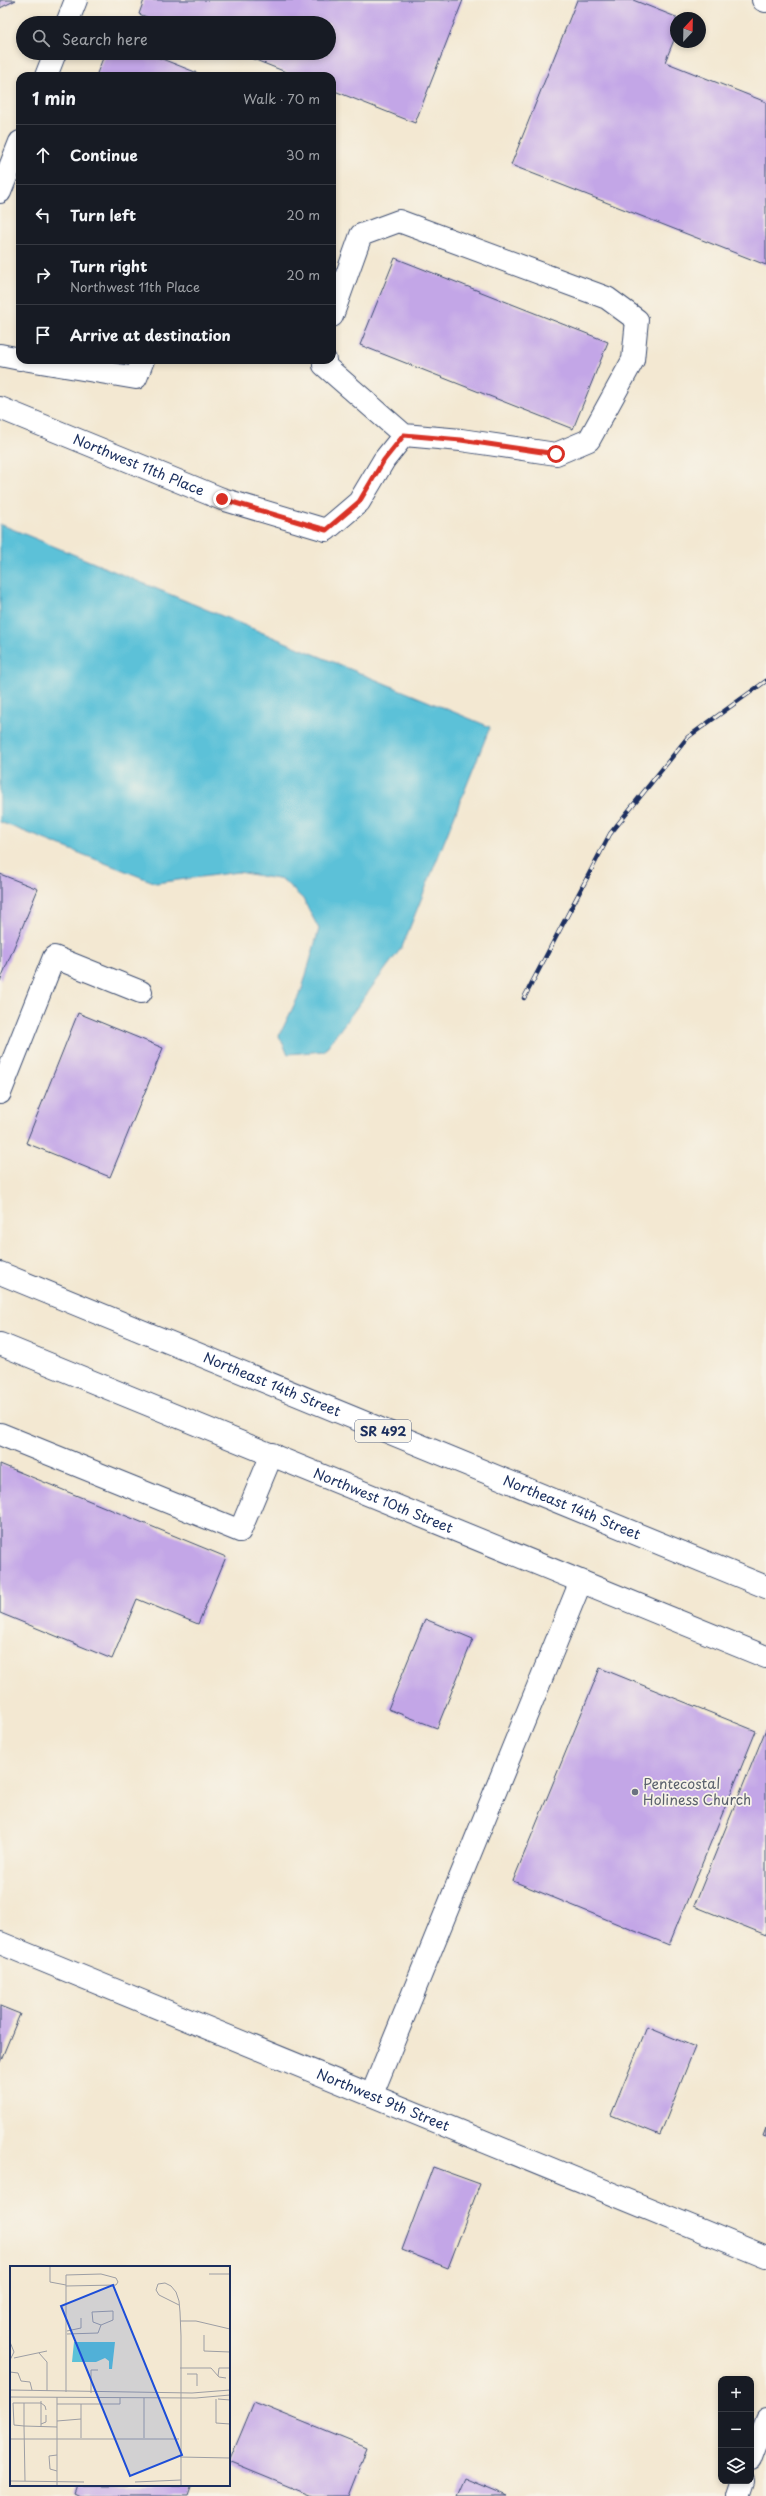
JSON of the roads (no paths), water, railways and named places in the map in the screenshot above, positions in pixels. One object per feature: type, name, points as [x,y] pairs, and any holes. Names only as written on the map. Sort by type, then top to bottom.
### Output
[{"type":"main road","points":[[70,16],[76,0]]},
{"type":"main road","points":[[48,72],[52,60]]},
{"type":"main road","points":[[0,192],[16,152]]},
{"type":"main road","points":[[324,364],[404,435],[461,440],[556,454],[589,440],[633,360],[637,320],[607,298],[399,221],[361,236],[336,305]]},
{"type":"main road","points":[[0,355],[16,357]]},
{"type":"main road","points":[[53,364],[136,378],[141,364]]},
{"type":"main road","name":"Northwest 11th Place","points":[[0,408],[222,499],[326,530],[359,502],[384,460],[404,435]]},
{"type":"main road","points":[[0,1093],[54,957],[141,992]]},
{"type":"main road","name":"Northeast 14th Street","points":[[0,1273],[766,1587]]},
{"type":"main road","name":"Northwest 10th Street","points":[[0,1344],[766,1657]]},
{"type":"main road","points":[[0,1434],[240,1531],[272,1454]]},
{"type":"main road","points":[[372,2094],[581,1581]]},
{"type":"main road","name":"Northwest 9th Street","points":[[0,1943],[372,2094],[766,2257]]},
{"type":"main road","points":[[754,2452],[766,2420]]},
{"type":"main road","points":[[738,2496],[742,2484]]},
{"type":"water","points":[[0,524],[490,727],[402,947],[324,1051],[288,1054],[279,1036],[302,989],[319,929],[303,899],[283,880],[238,872],[156,883],[0,822]]},
{"type":"railway","points":[[524,998],[610,834],[688,737],[766,681]]},
{"type":"place","name":"Pentecostal Holiness Church","points":[[635,1792]]}]
